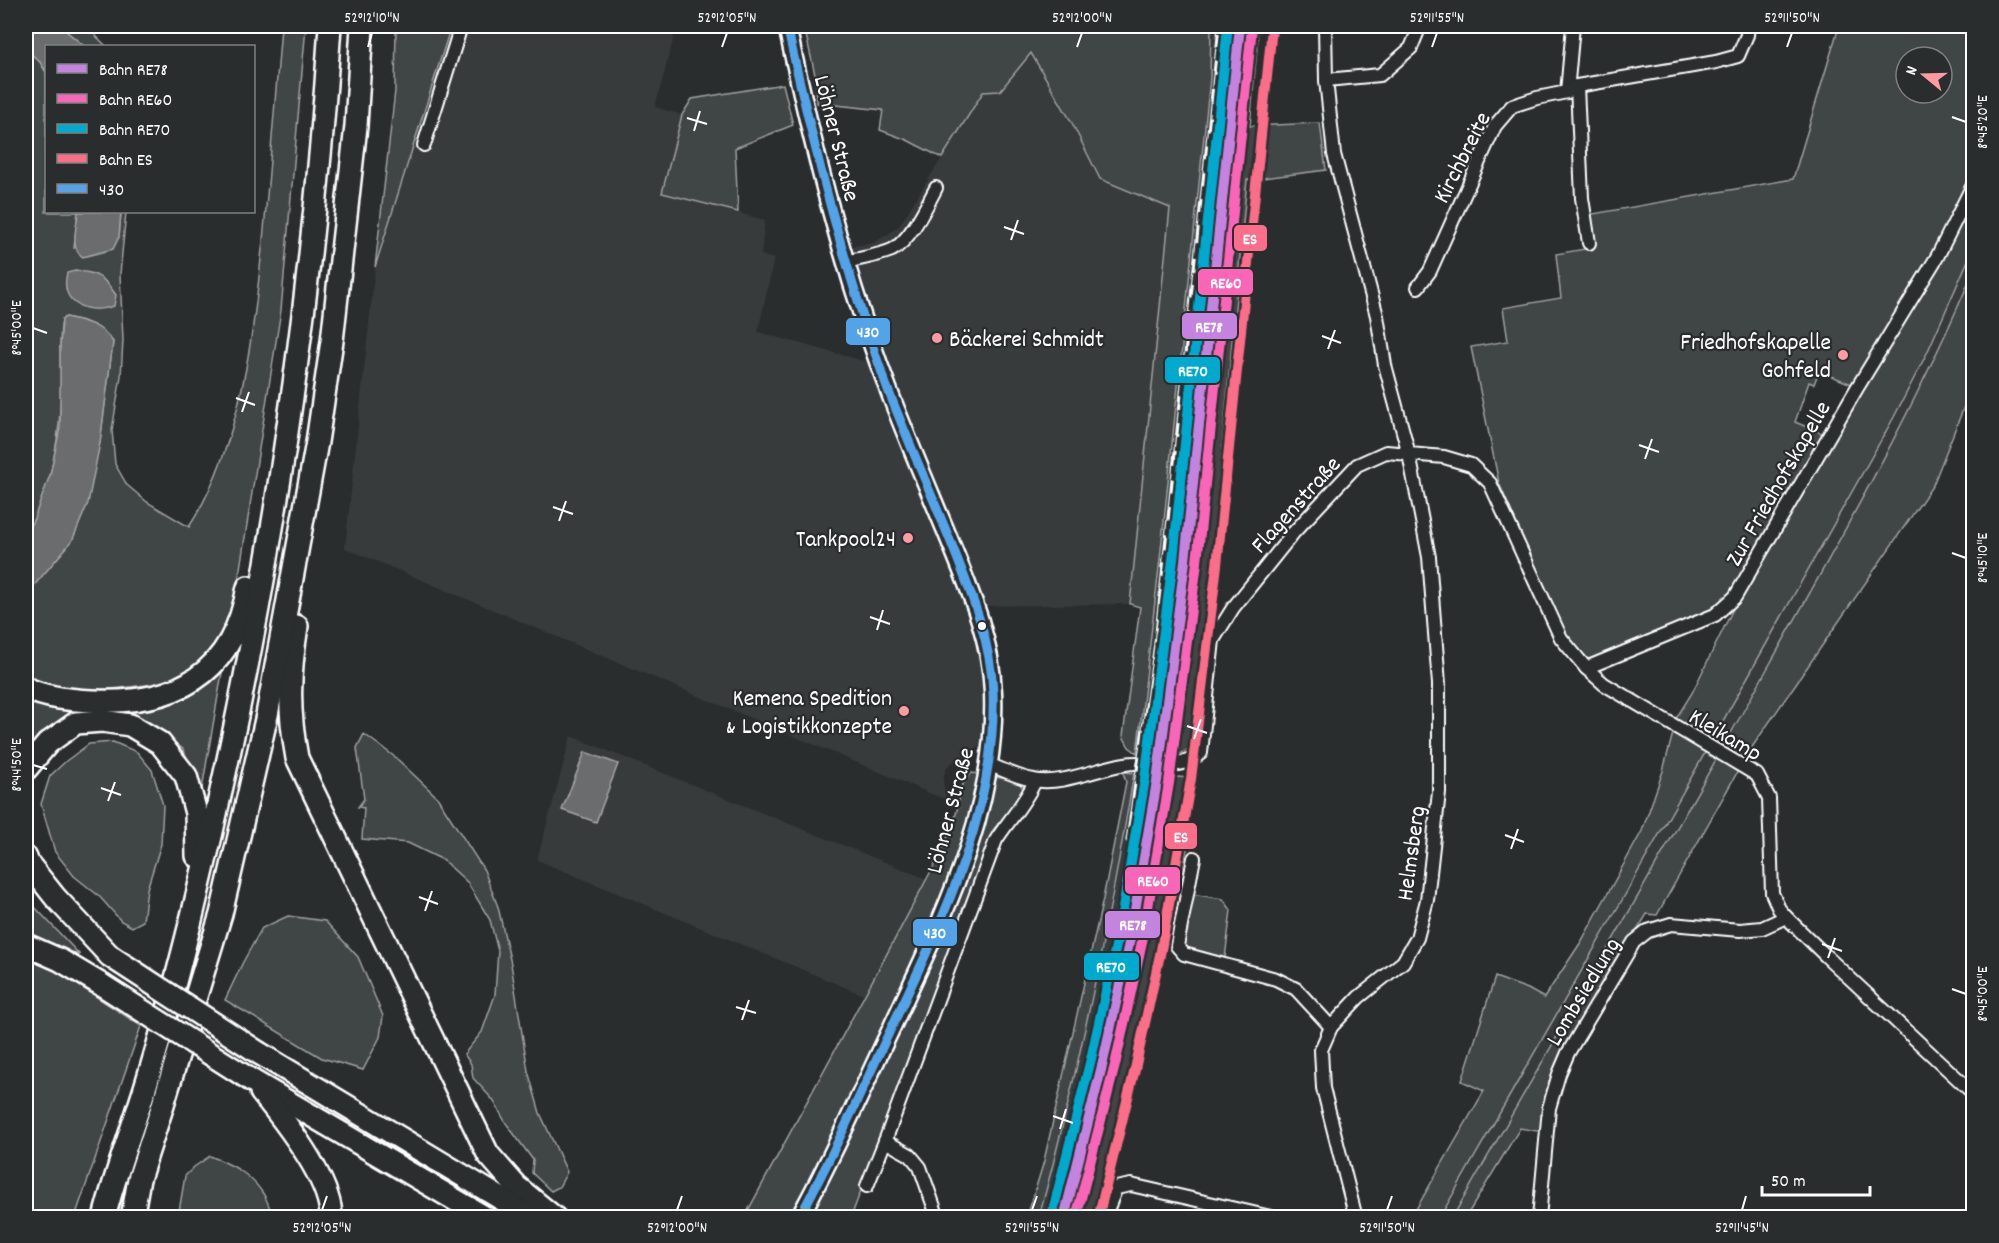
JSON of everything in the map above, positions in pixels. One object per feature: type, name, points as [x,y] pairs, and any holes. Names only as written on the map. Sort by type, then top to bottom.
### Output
[{"type":"highway","points":[[104,1218],[148,1078],[192,913],[241,704],[286,445],[308,275],[330,26]]},
{"type":"highway","points":[[132,1218],[139,1179],[221,914],[267,715],[317,442],[332,341],[355,138],[362,26]]},
{"type":"highway","points":[[317,442],[319,488],[294,641],[289,688],[291,728],[297,758],[488,1154],[516,1186],[555,1218]]},
{"type":"highway","points":[[26,688],[69,700],[113,702],[154,698],[181,687],[209,669],[226,649],[238,625],[246,600],[268,466],[286,445]]},
{"type":"highway","points":[[26,769],[48,743],[76,723],[102,721],[130,725],[160,743],[186,776],[196,813],[198,844],[192,913]]},
{"type":"highway","points":[[26,858],[55,897],[110,956]]},
{"type":"highway","points":[[26,881],[37,895],[79,933],[110,956],[259,1053],[533,1218]]},
{"type":"highway","points":[[26,945],[60,960],[251,1080],[486,1218]]},
{"type":"highway","points":[[251,1080],[289,1127],[314,1167],[331,1206],[331,1218]]},
{"type":"highway","points":[[148,1218],[148,1184],[161,1111]]},
{"type":"main road","name":"Löhner Straße","points":[[787,26],[807,116],[846,262],[891,397],[978,609],[989,651],[993,690],[993,737],[990,765],[972,841],[945,913],[855,1106],[799,1218]]},
{"type":"street","points":[[424,145],[461,26]]},
{"type":"street","points":[[1325,26],[1326,80],[1334,154],[1377,316],[1385,365],[1409,454]]},
{"type":"street","points":[[1326,80],[1380,75],[1411,48],[1420,26]]},
{"type":"street","points":[[1573,26],[1572,89],[1588,243]]},
{"type":"street","name":"Kirchbreite","points":[[1418,287],[1430,271],[1495,126],[1512,106],[1572,89],[1738,56],[1747,35],[1748,26]]},
{"type":"street","name":"Zur Friedhofskapelle","points":[[1586,668],[1715,615],[1735,597],[1868,368],[1937,257],[1974,183]]},
{"type":"street","points":[[846,262],[893,249],[900,244],[918,220],[936,188]]},
{"type":"street","name":"Flagenstraße","points":[[990,765],[1035,781],[1068,778],[1126,763],[1180,765],[1192,760],[1201,753],[1213,640],[1233,608],[1294,532],[1357,465],[1386,452],[1409,454]]},
{"type":"street","name":"Kleikamp","points":[[1409,454],[1444,457],[1471,465],[1490,483],[1561,638],[1586,668],[1604,684],[1757,775],[1769,798],[1772,893],[1786,917],[1974,1094]]},
{"type":"street","name":"Helmsberg","points":[[1356,1218],[1323,1089],[1321,1050],[1331,1027],[1359,997],[1403,962],[1417,938],[1427,900],[1439,792],[1439,684],[1429,557],[1409,454]]},
{"type":"street","points":[[867,1186],[996,840],[1027,799],[1035,781]]},
{"type":"street","points":[[1194,858],[1177,946],[1184,954],[1276,979],[1296,989],[1331,1027]]},
{"type":"street","name":"Lombsiedlung","points":[[1539,1218],[1549,1108],[1558,1074],[1568,1053],[1634,942],[1648,931],[1671,924],[1740,930],[1762,928],[1786,917]]},
{"type":"street","points":[[885,1142],[910,1155],[920,1167],[938,1218]]},
{"type":"street","points":[[1104,1218],[1116,1188],[1131,1185],[1275,1218]]},
{"type":"shaded area","points":[[26,26],[60,26],[83,45],[45,45],[45,70],[40,62],[26,49]]},
{"type":"shaded area","points":[[60,26],[86,26],[105,45],[83,45]]},
{"type":"shaded area","points":[[281,26],[306,26],[281,310],[235,600],[223,633],[200,663],[163,683],[111,689],[70,689],[39,685],[26,678],[26,595],[34,584],[100,443],[113,342],[104,331],[92,325],[66,317],[62,319],[61,402],[57,441],[42,500],[26,532],[26,49],[40,62],[45,70],[45,213],[78,213],[74,248],[119,237],[121,213],[126,213],[120,274],[123,340],[121,376],[112,430],[115,464],[127,485],[147,502],[189,527],[222,459],[243,383],[256,306]]},
{"type":"shaded area","points":[[396,26],[451,26],[375,267],[395,91]]},
{"type":"shaded area","points":[[451,26],[677,26],[655,107],[682,115],[662,193],[765,220],[761,255],[774,259],[758,332],[864,361],[883,355],[848,247],[873,243],[899,226],[983,92],[1000,91],[1031,53],[1071,121],[1100,179],[1170,208],[1130,604],[975,606],[985,649],[990,741],[977,747],[970,755],[956,759],[946,768],[943,780],[946,800],[345,548],[375,267]]},
{"type":"shaded area","points":[[804,26],[1211,26],[1210,78],[1160,559],[1137,753],[1129,747],[1123,736],[1140,607],[1130,604],[1170,208],[1100,179],[1071,121],[1031,53],[1000,91],[983,92],[942,158],[907,140],[880,130],[883,110],[817,103],[816,79]]},
{"type":"shaded area","points":[[1211,26],[1254,26],[1201,566],[1179,755],[1137,753],[1188,299],[1210,78]]},
{"type":"shaded area","points":[[1254,26],[1259,26],[1250,126],[1320,123],[1326,170],[1247,180],[1207,611],[1215,616],[1201,651],[1189,749],[1179,755],[1201,566]]},
{"type":"shaded area","points":[[1839,26],[1973,26],[1973,172],[1933,256],[1854,385],[1819,371],[1814,384],[1809,382],[1795,422],[1824,434],[1729,594],[1717,609],[1588,660],[1565,634],[1499,483],[1471,347],[1508,341],[1503,308],[1561,298],[1556,254],[1591,248],[1587,215],[1793,179]]},
{"type":"shaded area","points":[[783,84],[793,125],[735,148],[738,212],[662,193],[682,115],[692,99]]},
{"type":"shaded area","points":[[1973,191],[1973,249],[1927,353],[1894,417],[1625,895],[1440,1217],[1411,1218],[1484,1091],[1462,1081],[1495,977],[1528,989],[1544,998],[1581,942],[1642,831],[1663,771],[1673,733],[1681,737],[1675,720],[1692,693],[1737,601]]},
{"type":"shaded area","points":[[78,213],[121,213],[119,237],[113,249],[83,257],[76,249]]},
{"type":"shaded area","points":[[1973,249],[1973,272],[1958,309],[1935,359],[1865,494],[1717,760],[1452,1217],[1441,1218],[1855,487],[1927,353]]},
{"type":"shaded area","points":[[75,271],[94,274],[104,280],[116,295],[114,306],[86,308],[72,300],[67,293],[67,273]]},
{"type":"shaded area","points":[[1973,272],[1973,384],[1933,485],[1748,753],[1657,915],[1647,914],[1564,1050],[1542,1132],[1520,1128],[1466,1217],[1452,1218],[1852,518],[1928,372]]},
{"type":"shaded area","points":[[66,317],[86,322],[104,331],[113,342],[100,443],[88,503],[72,541],[26,595],[26,532],[33,521],[50,475],[60,428],[60,347],[62,319]]},
{"type":"shaded area","points":[[224,661],[202,789],[183,749],[154,727],[132,717],[104,712],[26,755],[26,694],[106,708],[145,709],[181,699],[213,678]]},
{"type":"shaded area","points":[[364,734],[395,757],[437,797],[484,870],[498,907],[511,964],[528,1071],[540,1113],[567,1172],[559,1187],[551,1191],[532,1173],[533,1160],[506,1123],[493,1100],[473,1078],[471,1064],[464,1054],[482,1032],[495,995],[498,951],[490,920],[467,882],[443,860],[408,843],[362,839],[364,808],[358,807],[364,799],[357,748]]},
{"type":"shaded area","points":[[571,736],[927,879],[866,996],[537,860]]},
{"type":"shaded area","points":[[113,742],[137,752],[152,770],[163,805],[161,844],[147,889],[143,921],[132,927],[121,921],[99,896],[74,876],[55,852],[41,804],[50,776],[66,761],[89,744]]},
{"type":"shaded area","points":[[585,752],[618,764],[596,822],[562,810]]},
{"type":"shaded area","points":[[1123,772],[1134,773],[1092,996],[1039,1217],[1027,1217],[1044,1161],[1103,899],[1126,782]]},
{"type":"shaded area","points":[[972,773],[1018,781],[1024,790],[993,830],[851,1217],[744,1218],[939,856],[953,825],[961,788]]},
{"type":"shaded area","points":[[1134,773],[1176,777],[1119,1065],[1080,1217],[1039,1218],[1080,1055],[1112,902]]},
{"type":"shaded area","points":[[1176,777],[1190,778],[1187,849],[1163,955],[1153,1015],[1111,1185],[1098,1217],[1080,1218],[1119,1065]]},
{"type":"shaded area","points":[[1191,894],[1223,899],[1231,910],[1225,958],[1187,949],[1182,940]]},
{"type":"shaded area","points":[[26,895],[31,903],[80,955],[26,934]]},
{"type":"shaded area","points":[[288,916],[325,921],[358,957],[383,1016],[380,1037],[363,1070],[322,1058],[225,1000],[262,928]]},
{"type":"shaded area","points":[[26,956],[40,960],[141,1026],[75,1217],[26,1217]]},
{"type":"shaded area","points":[[210,1156],[234,1167],[253,1181],[264,1195],[274,1217],[178,1217],[185,1176]]},
{"type":"railway","points":[[1129,840],[1157,643],[1221,26]]},
{"type":"railway","points":[[1054,1218],[1093,1060],[1121,932],[1152,754],[1176,560],[1230,26]]},
{"type":"rail line","name":"RE70","points":[[1052,1215],[1091,1059],[1119,932],[1145,779],[1173,560],[1228,26]]},
{"type":"rail line","name":"RE78","points":[[1064,1218],[1103,1062],[1131,934],[1157,781],[1185,561],[1240,26]]},
{"type":"rail line","name":"RE60","points":[[1076,1218],[1115,1065],[1143,937],[1169,783],[1197,562],[1252,27]]},
{"type":"rail line","name":"ES","points":[[1098,1218],[1135,1069],[1161,950],[1191,779],[1217,565],[1272,28]]},
{"type":"transit line","name":"430","points":[[787,26],[819,163],[857,298],[887,387],[971,595],[984,633],[993,692],[992,737],[985,782],[975,826],[961,869],[926,953],[834,1150],[799,1218]]},
{"type":"place","name":"Bäckerei Schmidt","points":[[937,338]]},
{"type":"place","name":"Friedhofskapelle Gohfeld","points":[[1843,355]]},
{"type":"place","name":"Tankpool24","points":[[908,538]]},
{"type":"place","name":"Kemena Spedition & Logistikkonzepte","points":[[904,711]]}]
